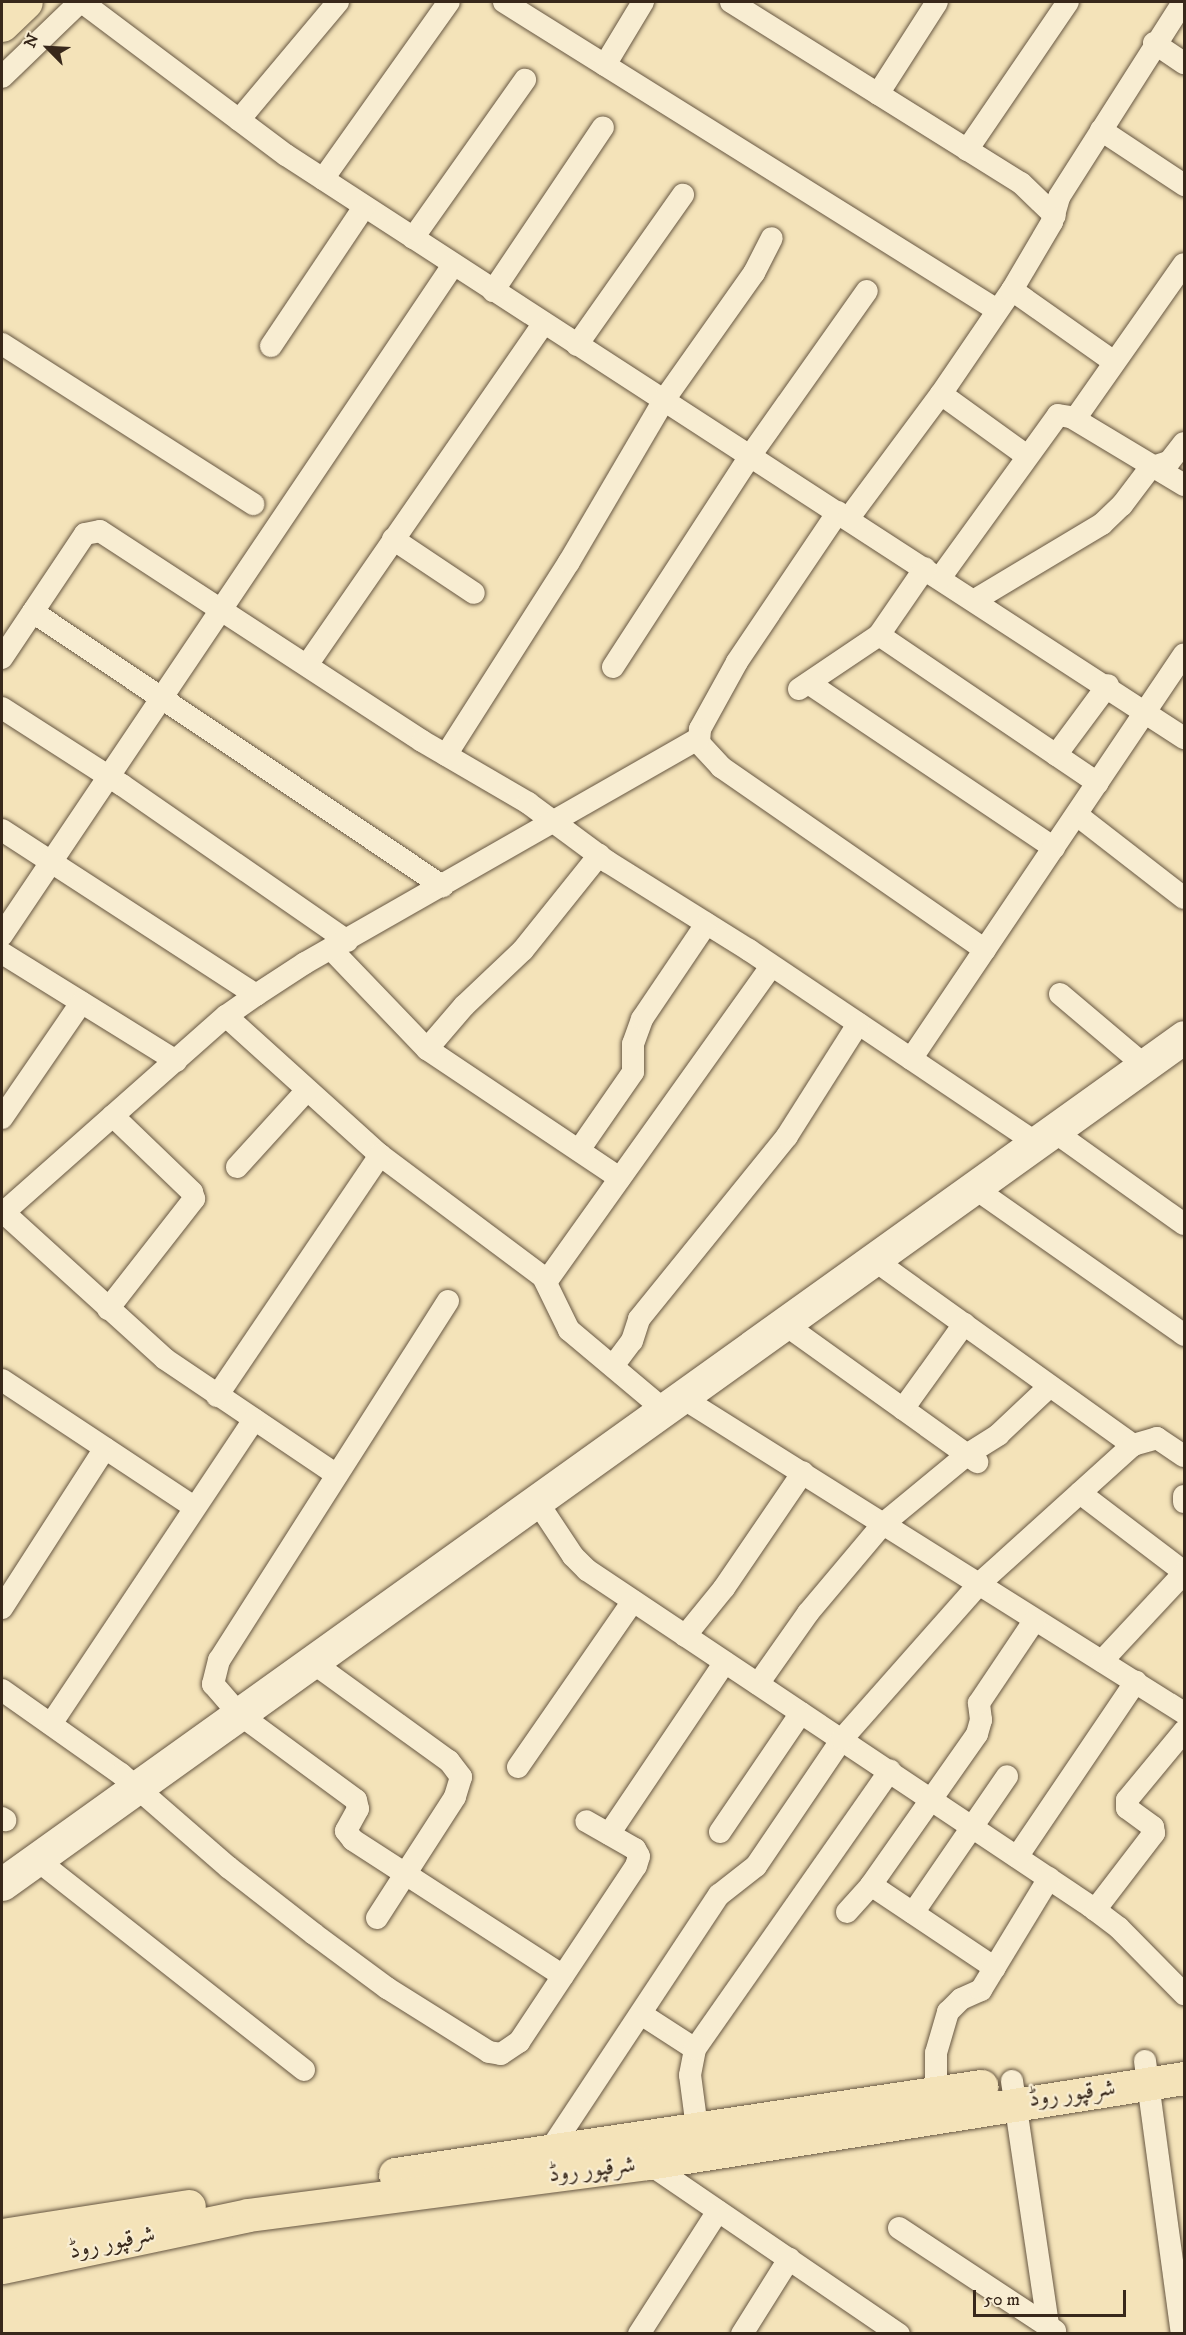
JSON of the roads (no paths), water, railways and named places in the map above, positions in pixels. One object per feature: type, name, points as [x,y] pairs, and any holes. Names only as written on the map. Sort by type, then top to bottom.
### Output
[{"type":"main road","points":[[2,25],[26,2]]},
{"type":"main road","name":"شرقپور روڈ","points":[[2,2267],[248,2215],[648,2163],[1013,2092],[1146,2072],[1185,2055]]},
{"type":"main road","name":"شرقپور روڈ","points":[[1146,2072],[1185,2078]]},
{"type":"main road","name":"شرقپور روڈ","points":[[2,2235],[936,2092],[1013,2092]]},
{"type":"street","points":[[2,77],[81,2],[239,120],[364,207],[1108,685],[1185,738]]},
{"type":"street","points":[[239,120],[338,2]]},
{"type":"street","points":[[323,179],[449,2]]},
{"type":"street","points":[[504,2],[997,310]]},
{"type":"street","points":[[605,65],[643,2]]},
{"type":"street","points":[[730,2],[1021,183],[1055,216]]},
{"type":"street","points":[[878,94],[937,2]]},
{"type":"street","points":[[967,150],[1068,2]]},
{"type":"street","points":[[337,1475],[165,1359],[2,1212],[226,1016],[256,994],[698,739],[737,662],[843,515],[941,394],[1012,290],[1055,216],[1059,197],[1154,43],[1183,2]]},
{"type":"street","points":[[1154,43],[1185,63]]},
{"type":"street","points":[[413,238],[525,80]]},
{"type":"street","points":[[493,291],[603,127]]},
{"type":"street","points":[[1101,130],[1185,185]]},
{"type":"street","points":[[577,345],[683,195]]},
{"type":"street","points":[[271,346],[364,207]]},
{"type":"street","points":[[446,755],[569,562],[664,400],[754,273],[772,238]]},
{"type":"street","points":[[1075,419],[1185,264]]},
{"type":"street","points":[[2,935],[223,611],[453,265]]},
{"type":"street","points":[[1012,290],[1114,362]]},
{"type":"street","points":[[613,667],[750,456],[867,291]]},
{"type":"street","points":[[307,665],[544,323]]},
{"type":"street","points":[[2,344],[253,504]]},
{"type":"street","points":[[941,394],[1027,456]]},
{"type":"street","points":[[1054,848],[804,686],[879,635],[933,573],[1027,456],[1054,417],[1062,414],[1075,419],[1185,485]]},
{"type":"street","points":[[975,600],[1102,524],[1154,466],[1169,462],[1185,443]]},
{"type":"street","points":[[2,658],[81,539],[94,530],[110,537],[446,755],[555,821],[599,855],[911,1059],[1044,1136],[1185,1224]]},
{"type":"street","points":[[393,539],[474,593]]},
{"type":"street","points":[[33,612],[442,886]]},
{"type":"street","points":[[879,635],[1098,783]]},
{"type":"street","points":[[911,1059],[1185,655]]},
{"type":"street","points":[[1056,755],[1108,685]]},
{"type":"street","points":[[2,708],[109,777],[339,945],[377,1001],[427,1049],[620,1178]]},
{"type":"street","points":[[698,739],[703,751],[721,767],[985,950]]},
{"type":"street","points":[[1077,815],[1185,898]]},
{"type":"street","points":[[2,830],[256,994]]},
{"type":"street","points":[[427,1049],[464,1006],[523,950],[599,855]]},
{"type":"street","points":[[579,1150],[633,1072],[633,1044],[642,1019],[706,924]]},
{"type":"street","points":[[2,953],[176,1061]]},
{"type":"street","points":[[546,1282],[771,966]]},
{"type":"street","points":[[1060,994],[1144,1065]]},
{"type":"street","points":[[2,1118],[81,1002]]},
{"type":"street","points":[[226,1016],[380,1155],[546,1282],[569,1330],[613,1366],[672,1403],[802,1472],[1034,1621],[1136,1681],[1185,1713]]},
{"type":"street","points":[[613,1366],[632,1341],[639,1319],[787,1136],[858,1024]]},
{"type":"street","points":[[2,1884],[1044,1136],[1144,1065],[1183,1041]]},
{"type":"street","points":[[237,1167],[307,1090]]},
{"type":"street","points":[[108,1309],[194,1199],[192,1192],[113,1116]]},
{"type":"street","points":[[217,1396],[380,1155]]},
{"type":"street","points":[[973,1187],[1185,1335]]},
{"type":"street","points":[[873,1259],[1133,1445]]},
{"type":"street","points":[[448,1301],[215,1670],[213,1684],[239,1714],[356,1800],[358,1809],[347,1828],[347,1835],[563,1976]]},
{"type":"street","points":[[783,1323],[973,1458]]},
{"type":"street","points":[[903,1409],[964,1324]]},
{"type":"street","points":[[2,1380],[194,1507]]},
{"type":"street","points":[[758,1684],[808,1613],[883,1524],[973,1458],[1050,1386]]},
{"type":"street","points":[[51,1724],[254,1420]]},
{"type":"street","points":[[550,2150],[719,1895],[756,1866],[842,1739],[979,1584],[1133,1445],[1157,1438],[1185,1456]]},
{"type":"street","points":[[2,1608],[105,1448]]},
{"type":"street","points":[[685,1636],[724,1588],[802,1472]]},
{"type":"street","points":[[1080,1493],[1185,1573],[1102,1661]]},
{"type":"street","points":[[1185,1496],[1185,1502]]},
{"type":"street","points":[[536,1500],[573,1556],[633,1601],[1095,1910],[1131,1939],[1185,1994]]},
{"type":"street","points":[[519,1767],[633,1601]]},
{"type":"street","points":[[847,1912],[871,1885],[976,1734],[981,1719],[979,1703],[1034,1621]]},
{"type":"street","points":[[312,1662],[460,1773],[459,1789],[377,1918]]},
{"type":"street","points":[[609,1834],[725,1662]]},
{"type":"street","points":[[1017,1857],[1136,1681]]},
{"type":"street","points":[[2,1690],[135,1788],[228,1867],[323,1941],[387,1988],[489,2052],[501,2054],[519,2042],[636,1866],[635,1848],[586,1821]]},
{"type":"street","points":[[720,1832],[801,1713]]},
{"type":"street","points":[[1095,1910],[1154,1833],[1154,1827],[1127,1808],[1127,1800],[1185,1731]]},
{"type":"street","points":[[697,2128],[690,2075],[695,2049],[890,1771]]},
{"type":"street","points":[[913,1913],[1007,1776]]},
{"type":"street","points":[[36,1859],[304,2070]]},
{"type":"street","points":[[936,2092],[936,2053],[948,2012],[961,2000],[977,1994],[1048,1878]]},
{"type":"street","points":[[871,1885],[995,1968]]},
{"type":"street","points":[[641,2014],[695,2049]]},
{"type":"street","points":[[1146,2072],[1182,2334]]},
{"type":"street","points":[[1013,2092],[1053,2330]]},
{"type":"street","points":[[615,2140],[899,2334]]},
{"type":"street","points":[[639,2334],[718,2211]]},
{"type":"street","points":[[900,2228],[1053,2330]]},
{"type":"street","points":[[742,2334],[789,2259]]}]
